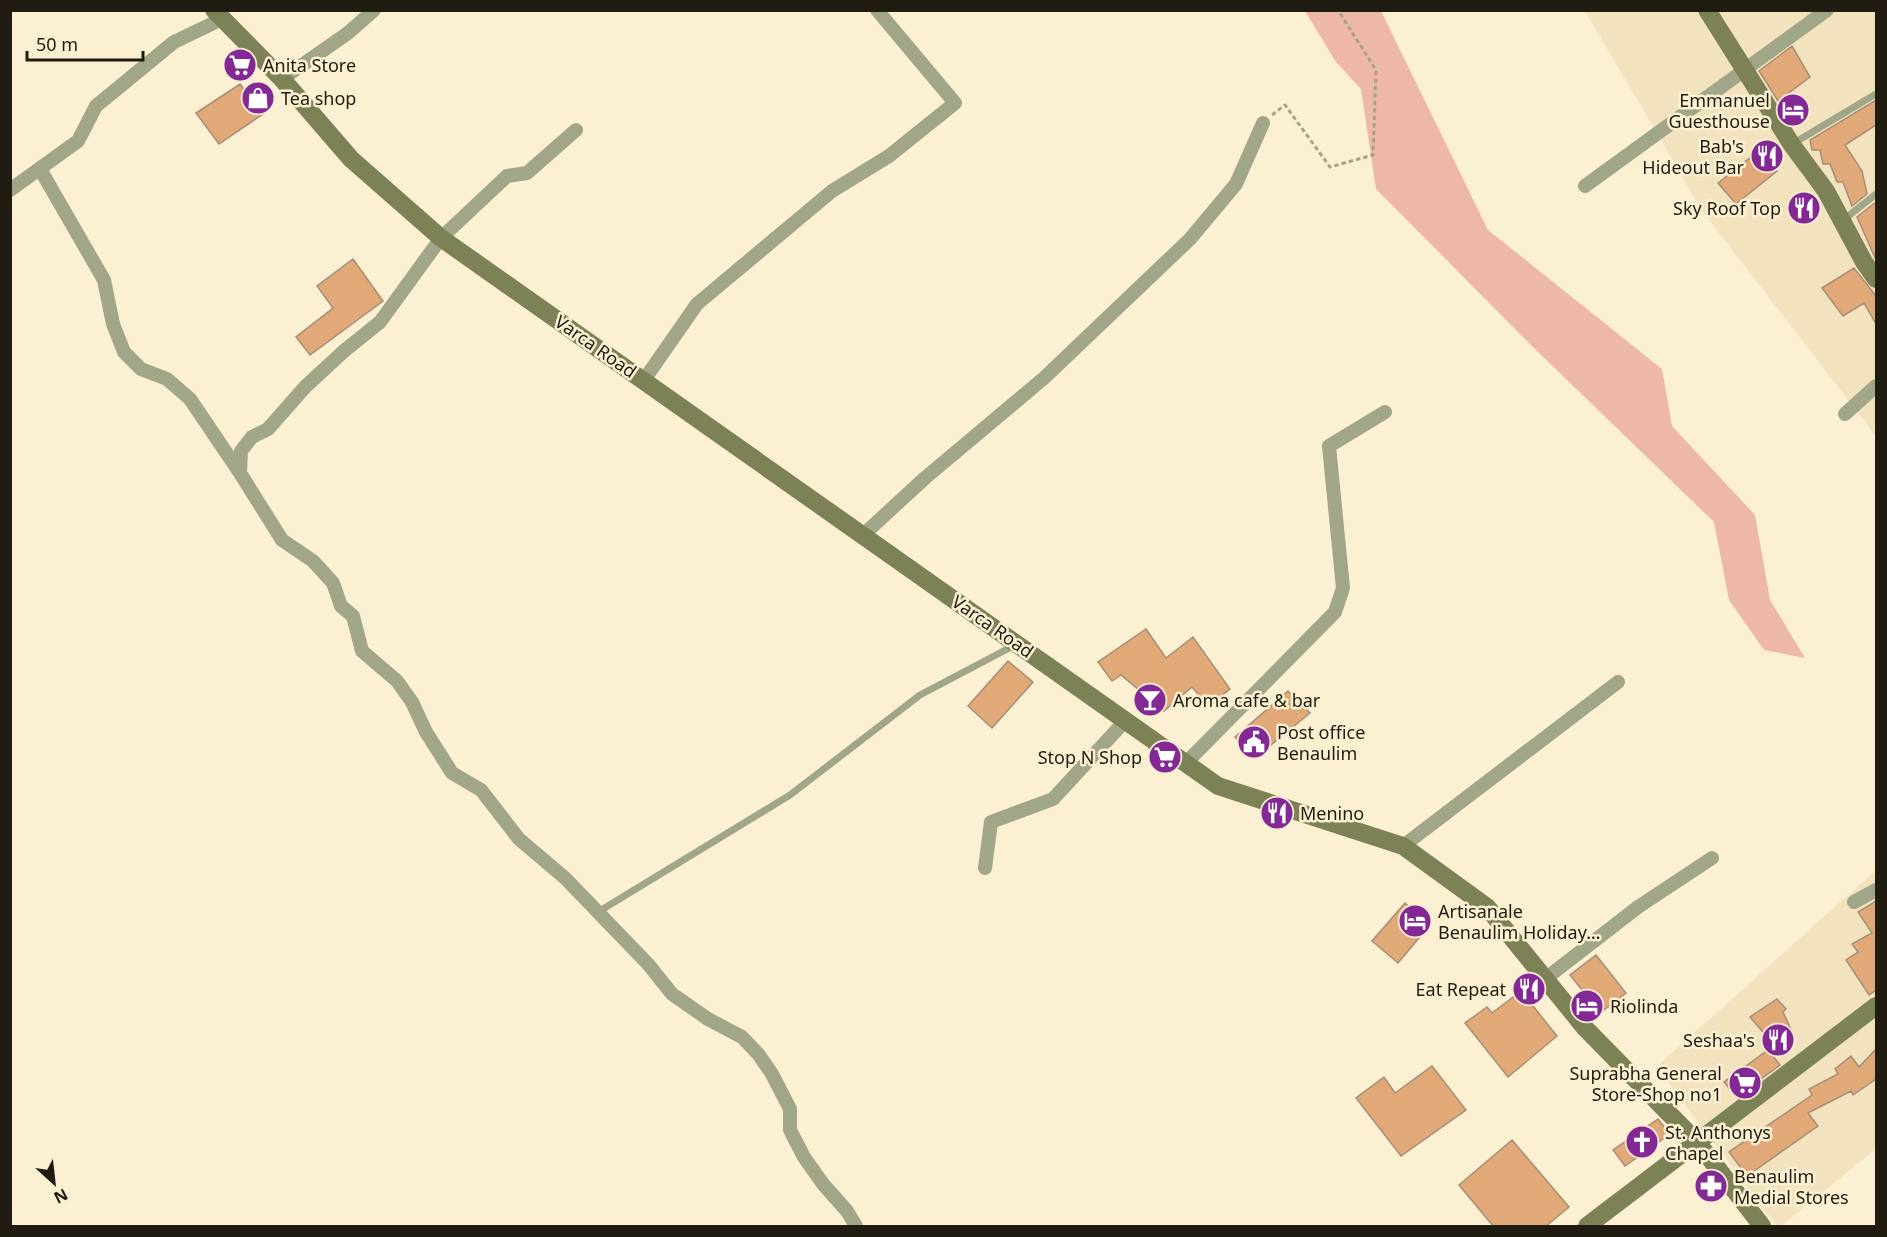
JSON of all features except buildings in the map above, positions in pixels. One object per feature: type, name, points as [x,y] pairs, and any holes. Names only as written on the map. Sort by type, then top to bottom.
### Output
[{"type":"main road","points":[[1707,10],[1792,145],[1826,191],[1864,262],[1876,279]]},
{"type":"main road","name":"Varca Road","points":[[219,14],[282,79],[351,159],[441,238],[1218,786],[1403,846],[1487,907],[1585,1028],[1698,1143],[1762,1227]]},
{"type":"main road","points":[[1587,1227],[1876,1006]]},
{"type":"street","points":[[282,79],[348,33],[375,10]]},
{"type":"street","points":[[644,380],[697,304],[832,191],[889,156],[955,103],[876,10]]},
{"type":"street","points":[[1585,186],[1827,10]]},
{"type":"street","points":[[10,190],[78,141],[96,106],[174,42],[219,14]]},
{"type":"street","points":[[863,535],[925,478],[1044,378],[1190,239],[1236,184],[1263,123]]},
{"type":"street","points":[[240,473],[241,451],[252,437],[268,429],[305,387],[380,322],[441,238],[507,176],[526,173],[576,130]]},
{"type":"street","points":[[40,169],[104,280],[112,324],[124,352],[141,369],[167,379],[190,399],[282,540],[313,561],[333,583],[341,606],[353,616],[362,651],[397,681],[412,702],[426,732],[452,773],[481,790],[519,839],[565,878],[648,964],[672,994],[708,1019],[742,1038],[759,1055],[772,1074],[790,1109],[790,1130],[804,1157],[823,1184],[847,1211],[856,1227]]},
{"type":"street","points":[[1845,414],[1876,386]]},
{"type":"street","points":[[1186,763],[1335,612],[1343,588],[1329,446],[1385,412]]},
{"type":"street","points":[[1403,846],[1618,682]]},
{"type":"street","points":[[985,868],[991,822],[1053,799],[1126,720]]},
{"type":"street","points":[[1545,979],[1638,907],[1712,858]]},
{"type":"street","points":[[1854,902],[1876,890]]},
{"type":"lane","points":[[1792,145],[1876,94]]},
{"type":"lane","points":[[1842,221],[1876,194]]},
{"type":"lane","points":[[598,912],[790,795],[920,694],[1017,643]]},
{"type":"path","points":[[1263,123],[1285,105],[1330,167],[1372,155],[1376,70],[1338,10]]},
{"type":"shaded area","points":[[1305,11],[1381,11],[1488,230],[1662,369],[1672,426],[1755,515],[1770,600],[1805,658],[1764,650],[1729,600],[1714,522],[1537,351],[1376,189],[1361,89],[1336,62]]},
{"type":"shaded area","points":[[1585,11],[1876,11],[1876,436],[1703,212]]},
{"type":"shaded area","points":[[1876,870],[1876,1149],[1781,1226],[1777,1226],[1656,1067]]},
{"type":"place","name":"Anita Store","points":[[240,65]]},
{"type":"place","name":"Tea shop","points":[[258,98]]},
{"type":"place","name":"Emmanuel Guesthouse","points":[[1793,110]]},
{"type":"place","name":"Bab's Hideout Bar","points":[[1767,156]]},
{"type":"place","name":"Sky Roof Top","points":[[1804,208]]},
{"type":"place","name":"Aroma cafe & bar","points":[[1150,700]]},
{"type":"place","name":"Post office Benaulim","points":[[1254,742]]},
{"type":"place","name":"Stop N Shop","points":[[1165,757]]},
{"type":"place","name":"Menino","points":[[1277,813]]},
{"type":"place","name":"Artisanale Benaulim Holiday…","points":[[1415,921]]},
{"type":"place","name":"Eat Repeat","points":[[1529,989]]},
{"type":"place","name":"Riolinda","points":[[1587,1006]]},
{"type":"place","name":"Seshaa's","points":[[1778,1040]]},
{"type":"place","name":"Suprabha General Store-Shop no1","points":[[1745,1083]]},
{"type":"place","name":"St. Anthonys Chapel","points":[[1642,1142]]},
{"type":"place","name":"Benaulim Medial Stores","points":[[1711,1186]]}]
